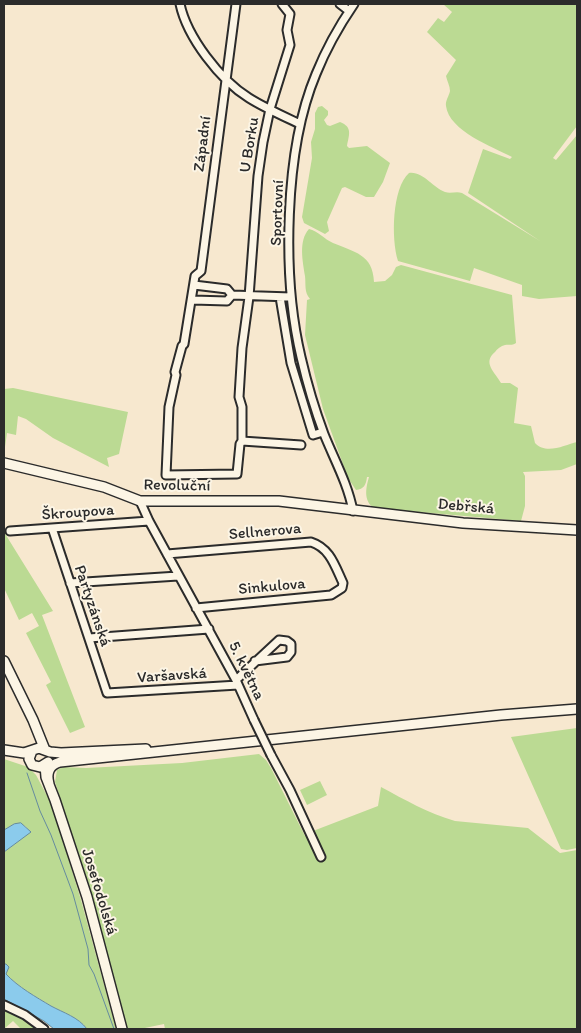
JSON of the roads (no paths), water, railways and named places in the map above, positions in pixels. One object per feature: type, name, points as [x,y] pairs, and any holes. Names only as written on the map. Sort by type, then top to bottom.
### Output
[{"type":"main road","name":"Revoluční","points":[[4,463],[104,487],[140,501],[279,502],[353,511]]},
{"type":"main road","name":"Debřská","points":[[353,511],[462,523],[577,530]]},
{"type":"main road","points":[[4,661],[48,757],[45,765]]},
{"type":"main road","points":[[49,784],[48,772],[53,765],[60,762],[501,715],[577,709]]},
{"type":"main road","points":[[36,729],[35,744],[29,757],[32,765],[49,784]]},
{"type":"main road","points":[[4,751],[24,753],[39,748],[45,751],[61,753],[181,748]]},
{"type":"main road","points":[[4,751],[38,768],[55,760],[87,760]]},
{"type":"main road","name":"Josefodolská","points":[[45,765],[44,771],[87,898],[122,1029]]},
{"type":"street","points":[[180,4],[182,14],[199,47],[225,78],[247,97],[300,124]]},
{"type":"street","name":"Západní","points":[[236,4],[200,271],[195,276],[193,300],[184,344],[175,372],[169,407],[166,475],[236,474]]},
{"type":"street","name":"U Borku","points":[[236,474],[242,441],[242,407],[239,397],[258,176],[270,109],[290,45],[287,30],[290,14],[282,4]]},
{"type":"street","points":[[340,4],[349,11]]},
{"type":"street","name":"Sportovní","points":[[353,511],[348,489],[323,432],[301,357],[291,297],[289,221],[294,162],[300,124],[315,75],[354,4]]},
{"type":"street","points":[[194,285],[227,289],[232,295],[291,297]]},
{"type":"street","points":[[193,300],[227,301],[232,295]]},
{"type":"street","name":"Sportovní","points":[[280,297],[291,363],[313,435],[323,432]]},
{"type":"street","points":[[242,441],[301,445]]},
{"type":"street","name":"5. května","points":[[140,501],[178,576],[209,629],[237,683],[321,857]]},
{"type":"street","name":"Škroupova","points":[[10,531],[149,521]]},
{"type":"street","name":"Partyzánská","points":[[52,528],[107,694]]},
{"type":"street","name":"Sellnerova","points":[[168,554],[311,542],[328,552],[342,583]]},
{"type":"street","points":[[70,583],[178,576]]},
{"type":"street","name":"Sinkulova","points":[[196,608],[331,595],[342,588],[342,583]]},
{"type":"street","points":[[89,638],[209,629]]},
{"type":"street","points":[[237,683],[256,661],[279,640],[291,644],[291,652],[287,657],[256,661]]},
{"type":"street","name":"Varšavská","points":[[107,694],[237,683]]},
{"type":"street","points":[[4,1005],[25,1015],[44,1029]]},
{"type":"water","points":[[21,823],[31,832],[4,852],[4,830],[14,824]]},
{"type":"water","points":[[4,964],[9,967],[6,974],[27,992],[75,1018],[87,1029],[54,1029],[44,1021],[4,999]]},
{"type":"waterway","points":[[27,773],[73,894],[88,949],[89,965],[114,1029]]}]
